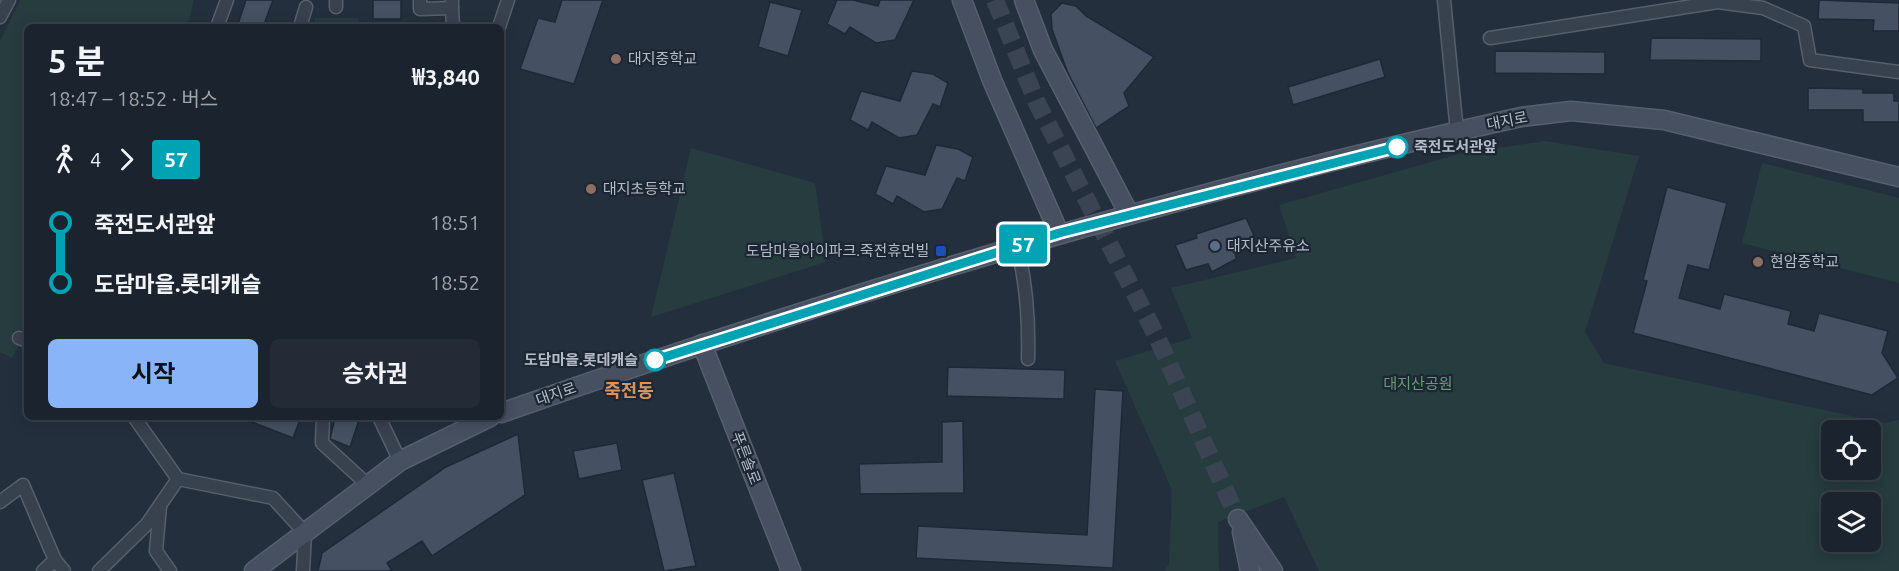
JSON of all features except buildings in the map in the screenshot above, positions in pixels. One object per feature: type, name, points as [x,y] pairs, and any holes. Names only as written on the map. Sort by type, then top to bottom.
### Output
[{"type":"street","points":[[0,17],[9,0]]},
{"type":"street","points":[[218,24],[227,0]]},
{"type":"street","points":[[420,0],[420,9],[452,4],[453,24]]},
{"type":"street","points":[[500,24],[508,0]]},
{"type":"street","points":[[962,0],[992,80],[1059,233]]},
{"type":"street","points":[[1024,0],[1043,50],[1129,214]]},
{"type":"street","points":[[1444,0],[1446,39],[1457,132]]},
{"type":"street","points":[[1490,38],[1718,2],[1763,8],[1803,26],[1810,60],[1899,72]]},
{"type":"street","points":[[301,24],[306,7]]},
{"type":"street","name":"대지로","points":[[504,412],[702,344],[1059,233],[1521,117],[1571,111],[1664,120],[1899,177]]},
{"type":"street","points":[[1017,246],[1026,279],[1029,315],[1028,359]]},
{"type":"street","name":"푸른솔로","points":[[702,344],[790,571]]},
{"type":"street","points":[[136,420],[178,479],[273,498],[305,533],[303,571]]},
{"type":"street","points":[[323,420],[322,443],[368,484]]},
{"type":"street","points":[[380,420],[400,461]]},
{"type":"street","points":[[254,571],[400,461],[484,420]]},
{"type":"street","points":[[99,571],[147,524],[178,479]]},
{"type":"street","points":[[0,502],[23,485],[56,560],[64,571]]},
{"type":"street","points":[[160,505],[156,551],[170,571]]},
{"type":"street","points":[[1239,519],[1250,571]]},
{"type":"street","points":[[1239,519],[1259,571]]},
{"type":"street","points":[[1239,519],[1273,571]]},
{"type":"street","points":[[43,571],[56,560]]},
{"type":"green space","points":[[20,0],[194,0],[188,24],[24,24],[24,337],[12,358],[0,352],[0,41]]},
{"type":"green space","points":[[315,18],[358,18],[358,24],[315,24]]},
{"type":"green space","name":"대지산공원","points":[[1545,141],[1639,156],[1585,332],[1604,363],[1871,420],[1821,420],[1821,480],[1881,480],[1881,422],[1899,420],[1899,571],[1319,571],[1284,497],[1218,522],[1219,571],[1164,571],[1169,564],[1172,490],[1115,361],[1192,338],[1171,288],[1296,258],[1279,205],[1459,154]]},
{"type":"green space","points":[[691,148],[815,183],[826,262],[651,317]]},
{"type":"green space","points":[[1762,163],[1899,198],[1899,283],[1742,243]]},
{"type":"tunnel","points":[[995,0],[1037,103],[1157,337],[1238,519]]},
{"type":"bus line","name":"57","points":[[655,360],[1059,233],[1397,147]]},
{"type":"place","name":"대지중학교","points":[[616,59]]},
{"type":"place","name":"죽전도서관앞","points":[[1397,147]]},
{"type":"place","name":"대지초등학교","points":[[591,189]]},
{"type":"place","name":"대지산주유소","points":[[1215,246]]},
{"type":"place","name":"도담마을아이파크.죽전휴먼빌","points":[[941,251]]},
{"type":"place","name":"현암중학교","points":[[1758,262]]},
{"type":"place","name":"도담마을.롯데캐슬","points":[[655,360]]},
{"type":"district","name":"죽전동","points":[[629,391]]}]
